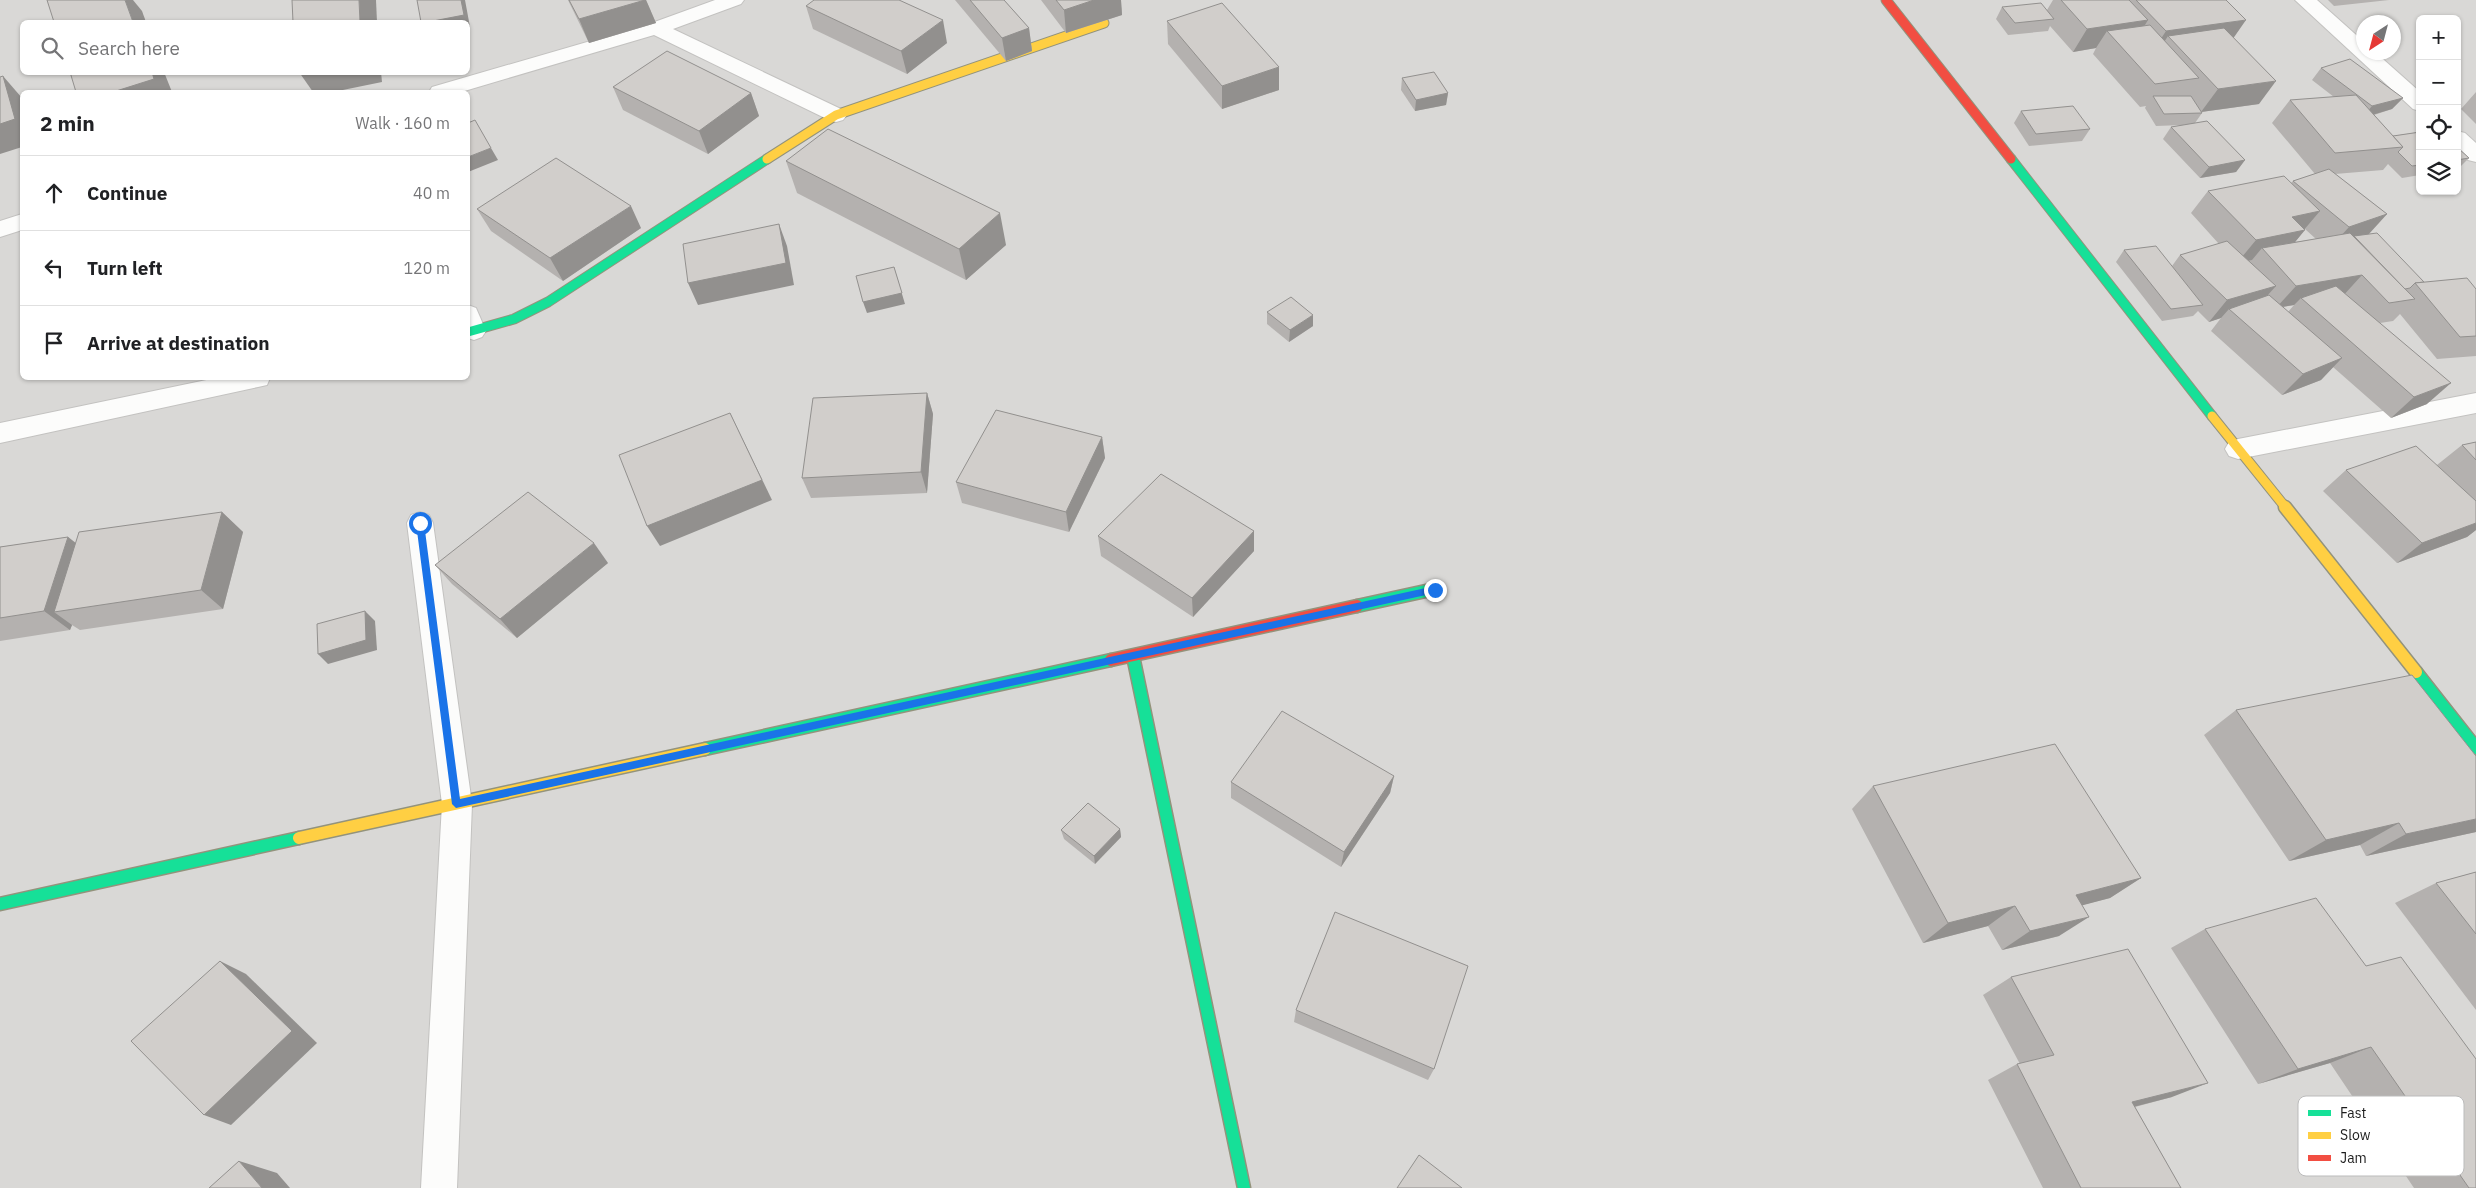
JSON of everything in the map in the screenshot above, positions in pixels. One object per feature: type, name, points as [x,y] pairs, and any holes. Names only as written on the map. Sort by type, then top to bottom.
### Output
[{"type":"street","points":[[446,90],[656,28],[734,0]]},
{"type":"street","points":[[1886,0],[2238,449],[2476,748]]},
{"type":"street","points":[[2305,0],[2416,100]]},
{"type":"street","points":[[470,326],[514,319],[548,302],[836,115],[1104,23]]},
{"type":"street","points":[[656,28],[836,115]]},
{"type":"street","points":[[2461,142],[2476,155]]},
{"type":"street","points":[[0,228],[20,223]]},
{"type":"street","points":[[0,434],[249,380]]},
{"type":"street","points":[[2238,449],[2476,403]]},
{"type":"street","points":[[420,523],[456,804],[439,1188]]},
{"type":"street","points":[[0,904],[1435,590]]},
{"type":"street","points":[[1134,656],[1244,1188]]},
{"type":"shaded area","points":[[0,0],[2476,0],[2476,1188],[0,1188]]},
{"type":"building","points":[[47,0],[125,0],[132,20],[53,20]]},
{"type":"building","points":[[292,0],[359,0],[360,20],[293,20]]},
{"type":"building","points":[[417,0],[461,0],[464,15],[438,20],[421,20]]},
{"type":"building","points":[[569,0],[645,0],[579,19]]},
{"type":"building","points":[[814,0],[899,0],[943,20],[901,51],[806,6]]},
{"type":"building","points":[[970,0],[1004,0],[1029,28],[1002,38]]},
{"type":"building","points":[[1056,0],[1094,0],[1064,10]]},
{"type":"building","points":[[2061,0],[2129,0],[2148,20],[2087,29]]},
{"type":"building","points":[[2136,0],[2226,0],[2246,20],[2166,31]]},
{"type":"building","points":[[1222,3],[1279,67],[1222,86],[1167,21]]},
{"type":"building","points":[[2041,3],[2054,19],[2015,23],[2002,7]]},
{"type":"building","points":[[2150,25],[2199,78],[2155,84],[2107,31]]},
{"type":"building","points":[[2224,28],[2276,81],[2218,89],[2168,36]]},
{"type":"building","points":[[667,51],[751,93],[699,131],[613,87]]},
{"type":"building","points":[[2350,59],[2403,98],[2372,106],[2321,68]]},
{"type":"building","points":[[1434,72],[1448,93],[1416,100],[1402,78]]},
{"type":"building","points":[[71,75],[153,75],[154,79],[119,90],[75,90]]},
{"type":"building","points":[[3,76],[15,119],[0,124],[0,77]]},
{"type":"building","points":[[2356,95],[2403,147],[2335,153],[2290,100]]},
{"type":"building","points":[[2153,96],[2191,96],[2202,113],[2164,114]]},
{"type":"building","points":[[2073,106],[2090,129],[2036,134],[2021,111]]},
{"type":"building","points":[[475,120],[491,148],[470,156],[470,122]]},
{"type":"building","points":[[2207,121],[2245,160],[2209,167],[2171,127]]},
{"type":"building","points":[[828,129],[1000,213],[959,249],[786,161]]},
{"type":"building","points":[[2416,133],[2416,166],[2412,166],[2398,152],[2403,147],[2393,136]]},
{"type":"building","points":[[2461,151],[2469,158],[2461,159]]},
{"type":"building","points":[[556,158],[631,206],[550,258],[477,209]]},
{"type":"building","points":[[2329,169],[2387,214],[2349,227],[2293,181]]},
{"type":"building","points":[[2284,176],[2320,211],[2292,217],[2305,230],[2256,240],[2208,191]]},
{"type":"building","points":[[779,224],[786,263],[688,283],[683,244]]},
{"type":"building","points":[[2350,233],[2415,299],[2389,303],[2362,275],[2296,286],[2262,248]]},
{"type":"building","points":[[2377,233],[2424,282],[2415,283],[2410,288],[2405,289],[2354,236]]},
{"type":"building","points":[[2227,241],[2276,286],[2227,300],[2180,255]]},
{"type":"building","points":[[2156,246],[2203,305],[2171,309],[2124,250]]},
{"type":"building","points":[[894,267],[902,293],[863,302],[856,276]]},
{"type":"building","points":[[2467,278],[2476,289],[2476,336],[2460,337],[2415,283]]},
{"type":"building","points":[[2336,286],[2451,383],[2414,397],[2301,298]]},
{"type":"building","points":[[2269,295],[2342,358],[2303,374],[2229,309]]},
{"type":"building","points":[[1291,297],[1313,315],[1290,330],[1267,312]]},
{"type":"building","points":[[927,393],[921,472],[802,478],[813,398]]},
{"type":"building","points":[[996,410],[1102,437],[1066,512],[956,482]]},
{"type":"building","points":[[730,413],[762,480],[647,526],[619,455]]},
{"type":"building","points":[[2476,442],[2476,460],[2462,445]]},
{"type":"building","points":[[2416,446],[2476,501],[2476,523],[2422,543],[2346,470]]},
{"type":"building","points":[[1161,474],[1254,531],[1192,598],[1098,536]]},
{"type":"building","points":[[528,492],[594,543],[500,619],[435,565]]},
{"type":"building","points":[[222,512],[201,590],[54,612],[79,532]]},
{"type":"building","points":[[68,537],[44,611],[0,618],[0,547]]},
{"type":"building","points":[[365,611],[366,640],[318,654],[317,624]]},
{"type":"building","points":[[2412,675],[2476,756],[2476,819],[2406,834],[2399,823],[2326,840],[2236,710]]},
{"type":"building","points":[[1282,711],[1394,776],[1344,852],[1231,782]]},
{"type":"building","points":[[2055,744],[2141,878],[2076,895],[2089,917],[2030,931],[2015,906],[1948,923],[1873,786]]},
{"type":"building","points":[[1088,803],[1120,829],[1094,856],[1061,830]]},
{"type":"building","points":[[2476,872],[2476,934],[2436,883]]},
{"type":"building","points":[[2316,898],[2366,966],[2401,957],[2476,1059],[2476,1188],[2469,1188],[2461,1176],[2464,1176],[2464,1096],[2405,1096],[2371,1047],[2298,1069],[2205,929]]},
{"type":"building","points":[[1335,912],[1468,966],[1434,1069],[1296,1010]]},
{"type":"building","points":[[2128,949],[2208,1083],[2132,1102],[2181,1188],[2081,1188],[2017,1064],[2054,1055],[2011,977]]},
{"type":"building","points":[[220,961],[292,1031],[204,1115],[131,1041]]},
{"type":"building","points":[[1419,1155],[1462,1188],[1397,1188]]},
{"type":"building","points":[[239,1161],[262,1188],[209,1188]]},
{"type":"traffic: fast","points":[[470,331],[514,319],[548,302],[767,159]]},
{"type":"traffic: fast","points":[[2011,159],[2212,416]]},
{"type":"traffic: fast","points":[[1357,606],[1435,589]]},
{"type":"traffic: fast","points":[[1133,656],[1244,1188]]},
{"type":"traffic: fast","points":[[705,749],[1111,660]]},
{"type":"traffic: fast","points":[[2416,672],[2476,748]]},
{"type":"traffic: fast","points":[[0,904],[299,838]]},
{"type":"traffic: slow","points":[[767,159],[836,115],[1104,23]]},
{"type":"traffic: slow","points":[[2212,416],[2416,672]]},
{"type":"traffic: slow","points":[[299,838],[705,749]]},
{"type":"traffic: jam","points":[[1886,0],[2011,159]]},
{"type":"traffic: jam","points":[[1111,660],[1357,606]]},
{"type":"route","points":[[420,523],[456,804],[1435,590]]}]
